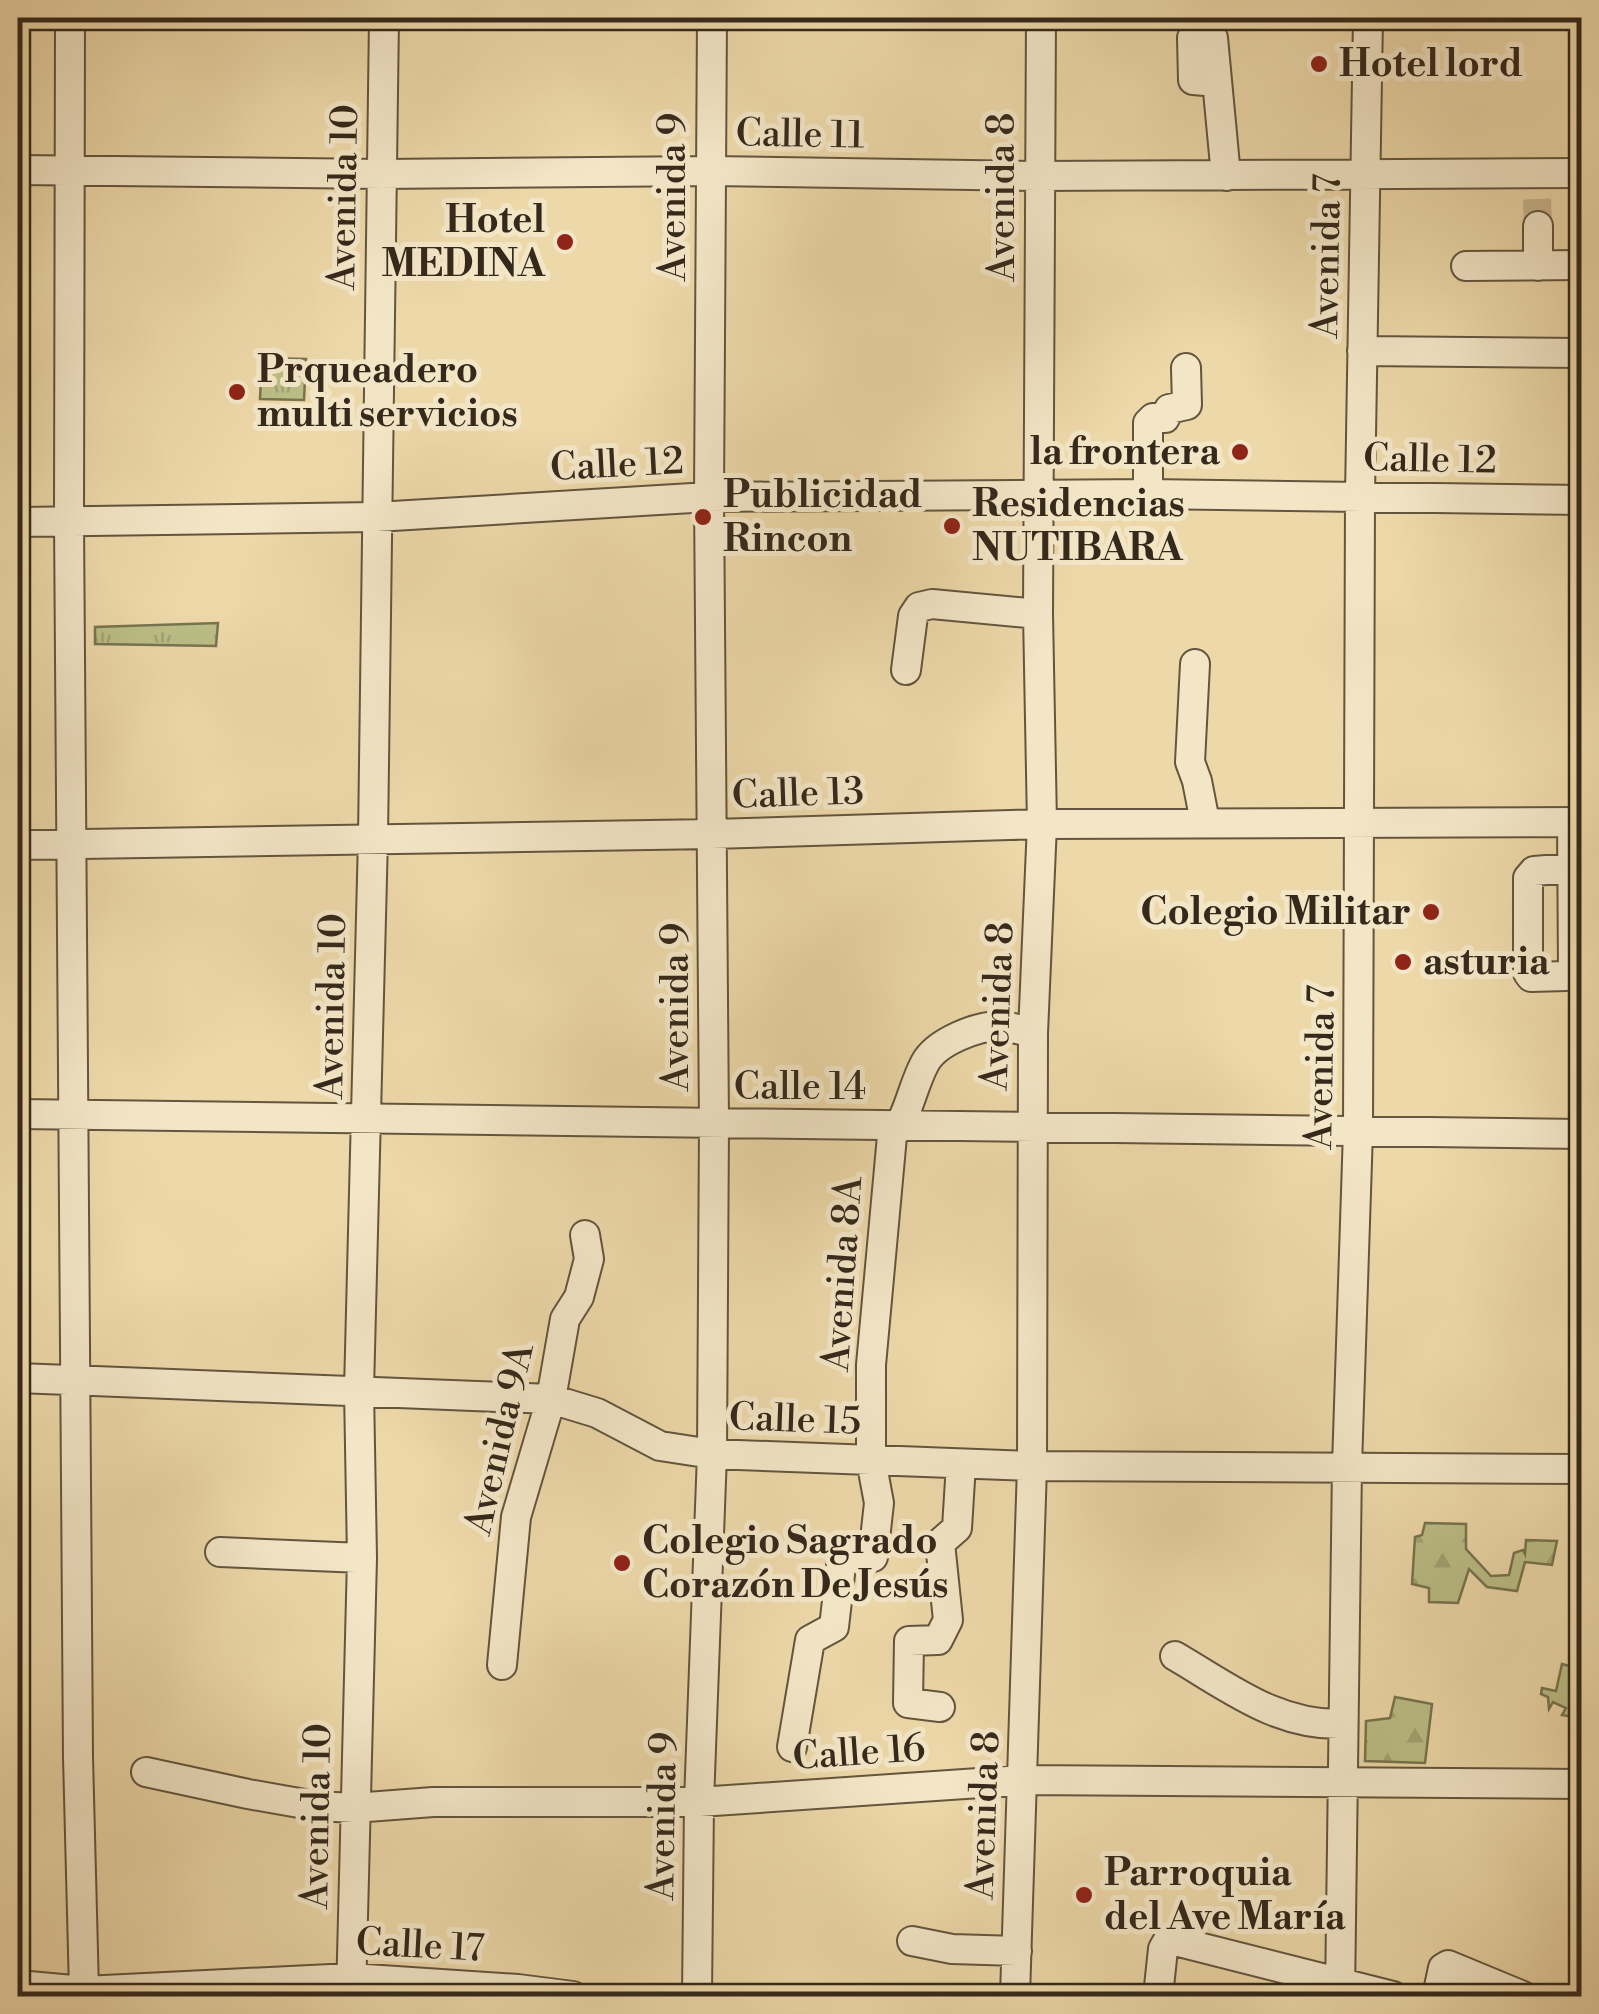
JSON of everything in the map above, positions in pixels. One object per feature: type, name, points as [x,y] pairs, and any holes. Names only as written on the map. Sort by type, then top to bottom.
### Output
[{"type":"street","points":[[70,18],[69,521],[80,1994]]},
{"type":"street","name":"Avenida 10","points":[[351,1987],[362,1558],[359,1390],[373,838],[384,18]]},
{"type":"street","name":"Avenida 9","points":[[697,1996],[699,1802],[712,1454],[712,18]]},
{"type":"street","name":"Avenida 8","points":[[1014,1996],[1032,1466],[1032,1127],[1042,824],[1038,614],[1041,18]]},
{"type":"street","name":"Avenida 7","points":[[1341,1990],[1347,1466],[1358,1132],[1360,496],[1368,18]]},
{"type":"street","points":[[1217,82],[1226,176]]},
{"type":"street","name":"Calle 11","points":[[18,170],[1366,175],[1538,200],[1582,173]]},
{"type":"street","points":[[1538,200],[1538,266]]},
{"type":"street","points":[[1466,266],[1582,265]]},
{"type":"street","points":[[1362,351],[1582,353]]},
{"type":"street","points":[[1148,494],[1148,423],[1152,418],[1165,418],[1168,410],[1186,408],[1186,368]]},
{"type":"street","name":"Calle 12","points":[[18,522],[376,516],[709,497],[1148,494],[1582,500]]},
{"type":"street","points":[[906,670],[913,616],[919,608],[932,604],[1038,614]]},
{"type":"street","points":[[1195,664],[1190,762],[1198,781],[1205,822]]},
{"type":"street","points":[[1572,868],[1577,822]]},
{"type":"street","name":"Calle 13","points":[[18,845],[712,834],[1042,824],[1577,822]]},
{"type":"street","name":"Avenida 8A","points":[[792,1746],[810,1640],[834,1626],[842,1557],[873,1557],[879,1503],[871,1460],[872,1365],[892,1136],[901,1125],[926,1060],[934,1051],[972,1031],[1000,1026],[1034,1033]]},
{"type":"street","name":"Calle 14","points":[[18,1114],[1582,1134]]},
{"type":"street","name":"Avenida 9A","points":[[502,1665],[516,1517],[551,1398],[566,1319],[579,1297],[590,1259],[585,1235]]},
{"type":"street","name":"Calle 15","points":[[18,1378],[551,1398],[596,1414],[660,1446],[712,1454],[1032,1466],[1582,1469]]},
{"type":"street","points":[[940,1707],[908,1703],[910,1641],[938,1640],[948,1620],[940,1543],[957,1528],[961,1464]]},
{"type":"street","points":[[220,1552],[362,1558]]},
{"type":"street","points":[[1176,1656],[1246,1701],[1282,1716],[1309,1723],[1343,1724]]},
{"type":"street","name":"Calle 16","points":[[146,1772],[316,1806],[354,1808],[433,1802],[699,1802],[1024,1780],[1582,1784]]},
{"type":"street","points":[[912,1941],[952,1949],[1017,1951]]},
{"type":"street","points":[[1158,1996],[1164,1949],[1167,1942],[1175,1941],[1341,1990],[1393,1996]]},
{"type":"street","points":[[1437,1996],[1442,1968],[1448,1965],[1523,1996]]},
{"type":"street","name":"Calle 17","points":[[18,1985],[80,1994],[351,1987],[572,1996]]},
{"type":"green space","points":[[262,358],[306,359],[304,400],[260,399]]},
{"type":"green space","points":[[218,623],[216,646],[95,644],[95,627]]},
{"type":"green space","points":[[1425,1523],[1466,1524],[1466,1549],[1491,1576],[1509,1575],[1514,1553],[1523,1550],[1525,1554],[1526,1540],[1557,1541],[1552,1565],[1525,1562],[1517,1591],[1487,1587],[1469,1569],[1458,1603],[1429,1602],[1429,1588],[1412,1584],[1415,1537],[1422,1535]]},
{"type":"green space","points":[[1562,1664],[1581,1669],[1581,1724],[1574,1723],[1574,1717],[1562,1715],[1566,1708],[1553,1702],[1549,1709],[1548,1697],[1541,1694],[1542,1688],[1556,1691]]},
{"type":"green space","points":[[1395,1697],[1432,1704],[1425,1763],[1365,1761],[1366,1721],[1390,1718]]},
{"type":"tunnel","points":[[1537,199],[1538,226]]},
{"type":"place","name":"Hotel lord","points":[[1319,64]]},
{"type":"place","name":"Hotel MEDINA","points":[[565,242]]},
{"type":"place","name":"Prqueadero multi servicios","points":[[237,392]]},
{"type":"place","name":"la frontera","points":[[1240,452]]},
{"type":"place","name":"Publicidad Rincon","points":[[703,517]]},
{"type":"place","name":"Residencias NUTIBARA","points":[[952,526]]},
{"type":"place","name":"Colegio Militar","points":[[1431,912]]},
{"type":"place","name":"asturia","points":[[1403,962]]},
{"type":"place","name":"Colegio Sagrado Corazón De Jesús","points":[[622,1563]]},
{"type":"place","name":"Parroquia del Ave María","points":[[1084,1895]]}]
